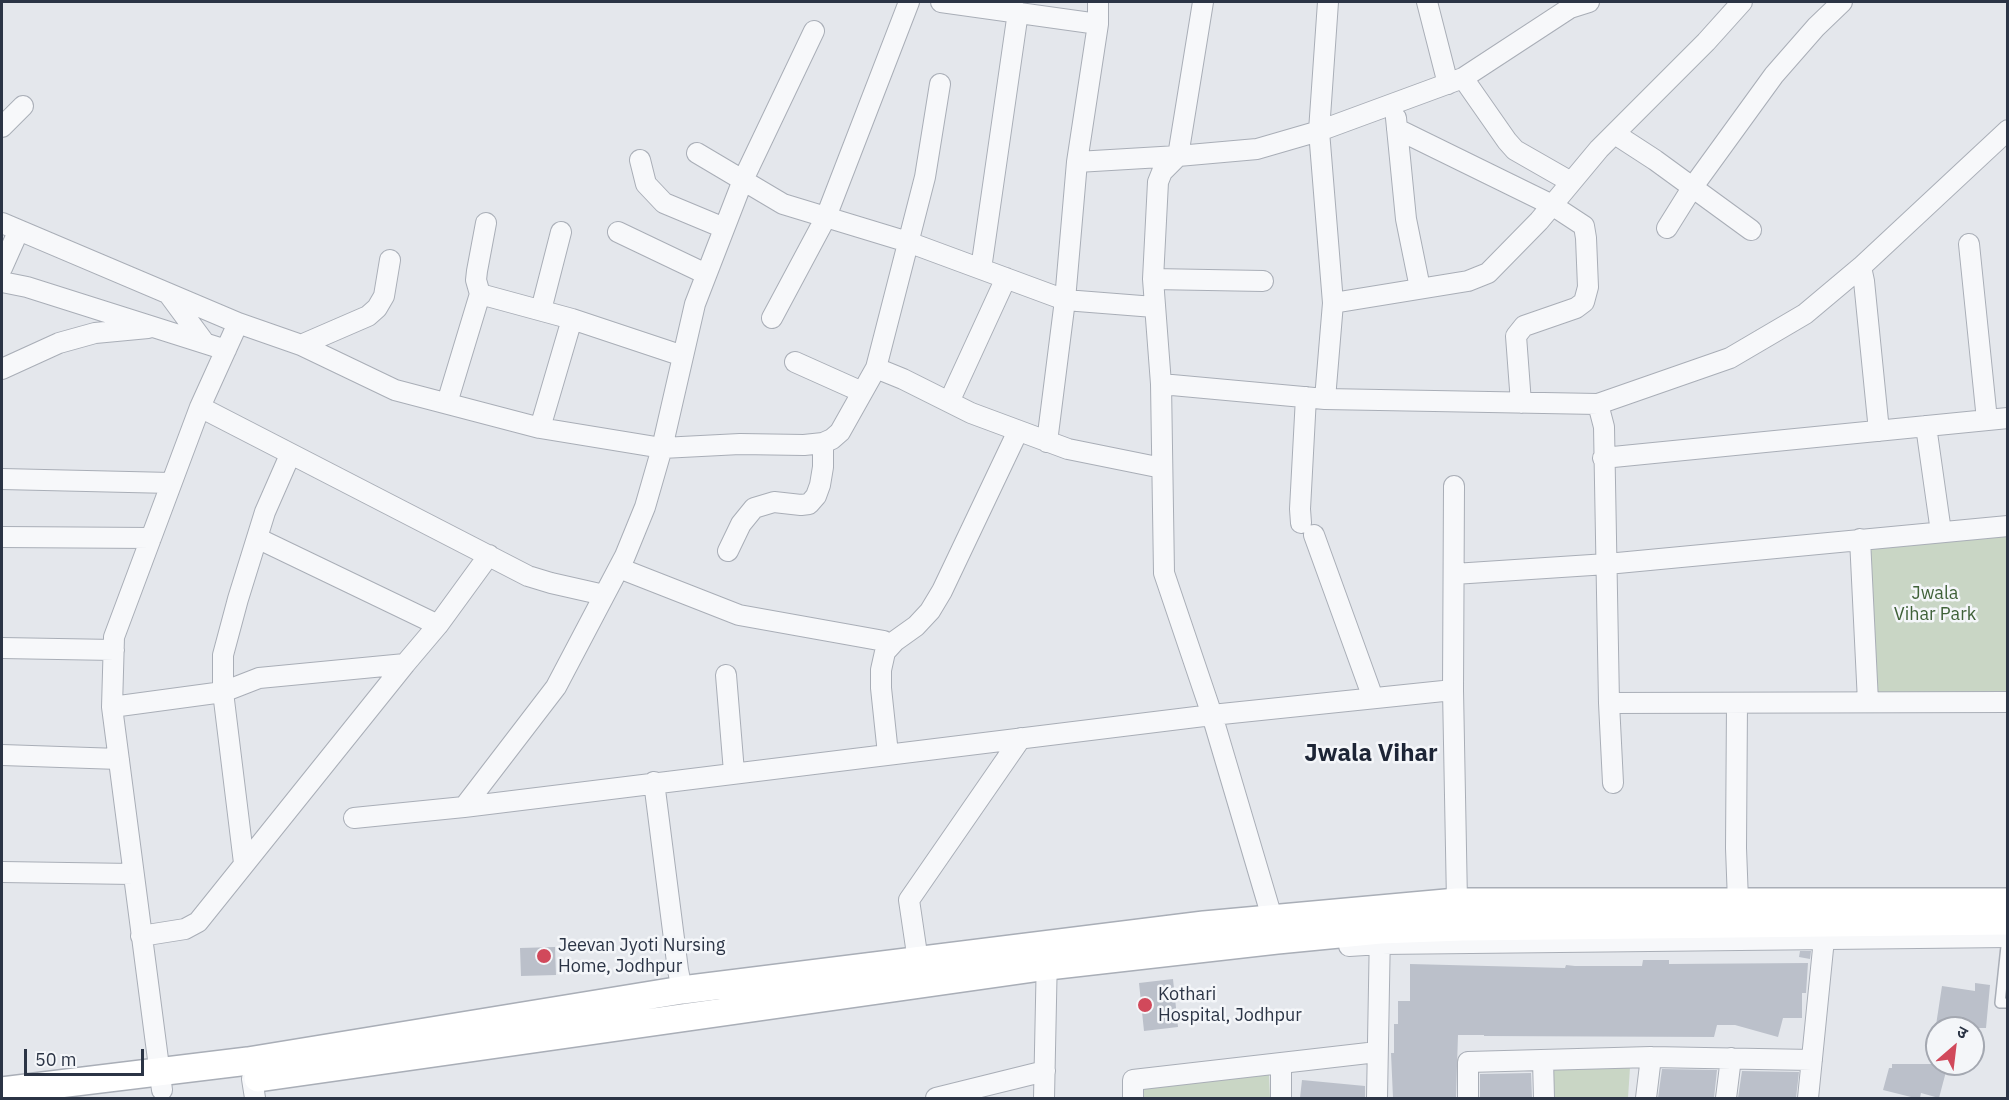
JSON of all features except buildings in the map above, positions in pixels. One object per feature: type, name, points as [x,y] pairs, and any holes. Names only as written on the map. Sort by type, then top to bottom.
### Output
[{"type":"main road","points":[[1276,929],[1457,902],[2007,902]]},
{"type":"main road","points":[[2,1091],[161,1081],[253,1089],[1047,961],[1204,925],[1381,937],[1462,927],[1822,931],[2007,921]]},
{"type":"main road","points":[[96,1098],[248,1061],[682,990],[918,961],[1047,961]]},
{"type":"street","points":[[772,318],[826,217],[909,2]]},
{"type":"street","points":[[941,2],[1098,24]]},
{"type":"street","points":[[1047,442],[1065,300],[1077,162],[1098,24],[1098,2]]},
{"type":"street","points":[[1203,2],[1179,156],[1162,172],[1158,183],[1153,279],[1161,384],[1166,580],[1212,715],[1276,929]]},
{"type":"street","points":[[1328,2],[1319,131],[1333,303],[1315,398],[1300,509],[1373,699]]},
{"type":"street","points":[[1427,2],[1456,81],[1515,150],[1571,182]]},
{"type":"street","points":[[1077,162],[1257,149],[1319,131],[1456,81],[1571,5],[1589,2]]},
{"type":"street","points":[[1333,303],[1468,281],[1488,273],[1539,221],[1599,149],[1707,42],[1742,2]]},
{"type":"street","points":[[1667,228],[1692,188],[1774,75],[1816,27],[1842,2]]},
{"type":"street","points":[[981,269],[1018,12]]},
{"type":"street","points":[[464,807],[556,687],[615,575],[645,507],[662,448],[695,304],[743,180],[814,31]]},
{"type":"street","points":[[2,268],[10,227],[170,296],[301,345],[395,390],[540,428],[662,448],[740,444],[804,446],[823,443],[840,432],[876,368],[925,177],[940,84]]},
{"type":"street","points":[[1395,104],[1406,219],[1420,288]]},
{"type":"street","points":[[2,127],[23,106]]},
{"type":"street","points":[[1397,129],[1552,205],[1584,226],[1587,296],[1584,302],[1576,308],[1524,326],[1516,336],[1521,403]]},
{"type":"street","points":[[1161,384],[1315,398],[1521,403],[1602,416],[1730,358],[1804,314],[1862,273],[2007,130]]},
{"type":"street","points":[[1615,134],[1655,160],[1751,230]]},
{"type":"street","points":[[698,153],[783,204],[908,242],[1065,300],[1154,307]]},
{"type":"street","points":[[640,160],[646,184],[664,203],[724,228]]},
{"type":"street","points":[[447,403],[480,294],[476,280],[486,223]]},
{"type":"street","points":[[541,310],[561,232]]},
{"type":"street","points":[[618,232],[706,274]]},
{"type":"street","points":[[1969,244],[1987,420]]},
{"type":"street","points":[[301,345],[368,316],[377,308],[384,296],[390,260]]},
{"type":"street","points":[[1862,273],[1879,431]]},
{"type":"street","points":[[949,402],[1006,278]]},
{"type":"street","points":[[1153,279],[1263,281]]},
{"type":"street","points":[[2,282],[27,287],[226,350]]},
{"type":"street","points":[[480,294],[572,319],[682,356]]},
{"type":"street","points":[[170,296],[204,342]]},
{"type":"street","points":[[540,428],[572,319]]},
{"type":"street","points":[[161,1081],[112,707],[114,637],[200,408],[238,323]]},
{"type":"street","points":[[2,369],[59,343],[95,333],[158,327]]},
{"type":"street","points":[[795,362],[862,392]]},
{"type":"street","points":[[876,368],[971,413],[1047,442],[1068,449],[1162,468]]},
{"type":"street","points":[[200,408],[528,576],[551,583],[615,575],[739,615],[883,654]]},
{"type":"street","points":[[1602,416],[1613,783]]},
{"type":"street","points":[[1603,458],[2007,418]]},
{"type":"street","points":[[1926,426],[1941,532]]},
{"type":"street","points":[[888,754],[881,688],[883,654],[930,611],[942,591],[1018,431]]},
{"type":"street","points":[[728,551],[741,524],[754,508],[774,502],[809,504],[816,496],[820,485],[823,443]]},
{"type":"street","points":[[244,863],[223,692],[223,655],[265,512],[290,455]]},
{"type":"street","points":[[2,479],[171,483]]},
{"type":"street","points":[[1454,486],[1453,690],[1457,902]]},
{"type":"street","points":[[1454,574],[1607,564],[2007,526]]},
{"type":"street","points":[[2,537],[151,538]]},
{"type":"street","points":[[257,538],[438,625]]},
{"type":"street","points":[[1860,539],[1868,702]]},
{"type":"street","points":[[141,936],[185,929],[198,922],[438,625],[489,555]]},
{"type":"street","points":[[2,648],[114,650]]},
{"type":"street","points":[[112,707],[223,692],[259,678],[405,664]]},
{"type":"street","points":[[726,675],[734,772]]},
{"type":"street","points":[[354,818],[464,807],[1212,715],[1453,690]]},
{"type":"street","points":[[1609,704],[2007,702]]},
{"type":"street","points":[[1737,703],[1738,901]]},
{"type":"street","points":[[918,961],[909,900],[1021,738]]},
{"type":"street","points":[[2,755],[119,759]]},
{"type":"street","points":[[654,782],[682,990]]},
{"type":"street","points":[[2,872],[133,873]]},
{"type":"street","points":[[1808,1098],[1822,931],[2007,937]]},
{"type":"street","points":[[1044,1098],[1047,961],[1381,937],[1377,1098]]},
{"type":"street","points":[[1133,1098],[1133,1080],[1377,1052]]},
{"type":"street","points":[[1467,1098],[1468,1062],[1651,1057],[1812,1060]]},
{"type":"street","points":[[1646,1098],[1651,1057]]},
{"type":"street","points":[[1726,1098],[1731,1058]]},
{"type":"street","points":[[1543,1060],[1544,1098]]},
{"type":"street","points":[[1281,1063],[1281,1098]]},
{"type":"street","points":[[936,1098],[1045,1071]]},
{"type":"lane","points":[[2007,926],[2005,982],[2000,1003],[2007,1003]]},
{"type":"green space","name":"Jwala Vihar Park","points":[[2007,526],[2007,702],[1868,702],[1860,539]]},
{"type":"green space","points":[[1554,1052],[1631,1052],[1628,1098],[1552,1098]]},
{"type":"green space","points":[[1269,1075],[1270,1098],[1142,1098],[1142,1089]]},
{"type":"place","name":"Jeevan Jyoti Nursing Home, Jodhpur","points":[[544,956]]},
{"type":"place","name":"Kothari Hospital, Jodhpur","points":[[1145,1005]]},
{"type":"district","name":"Jwala Vihar","points":[[1371,754]]}]
